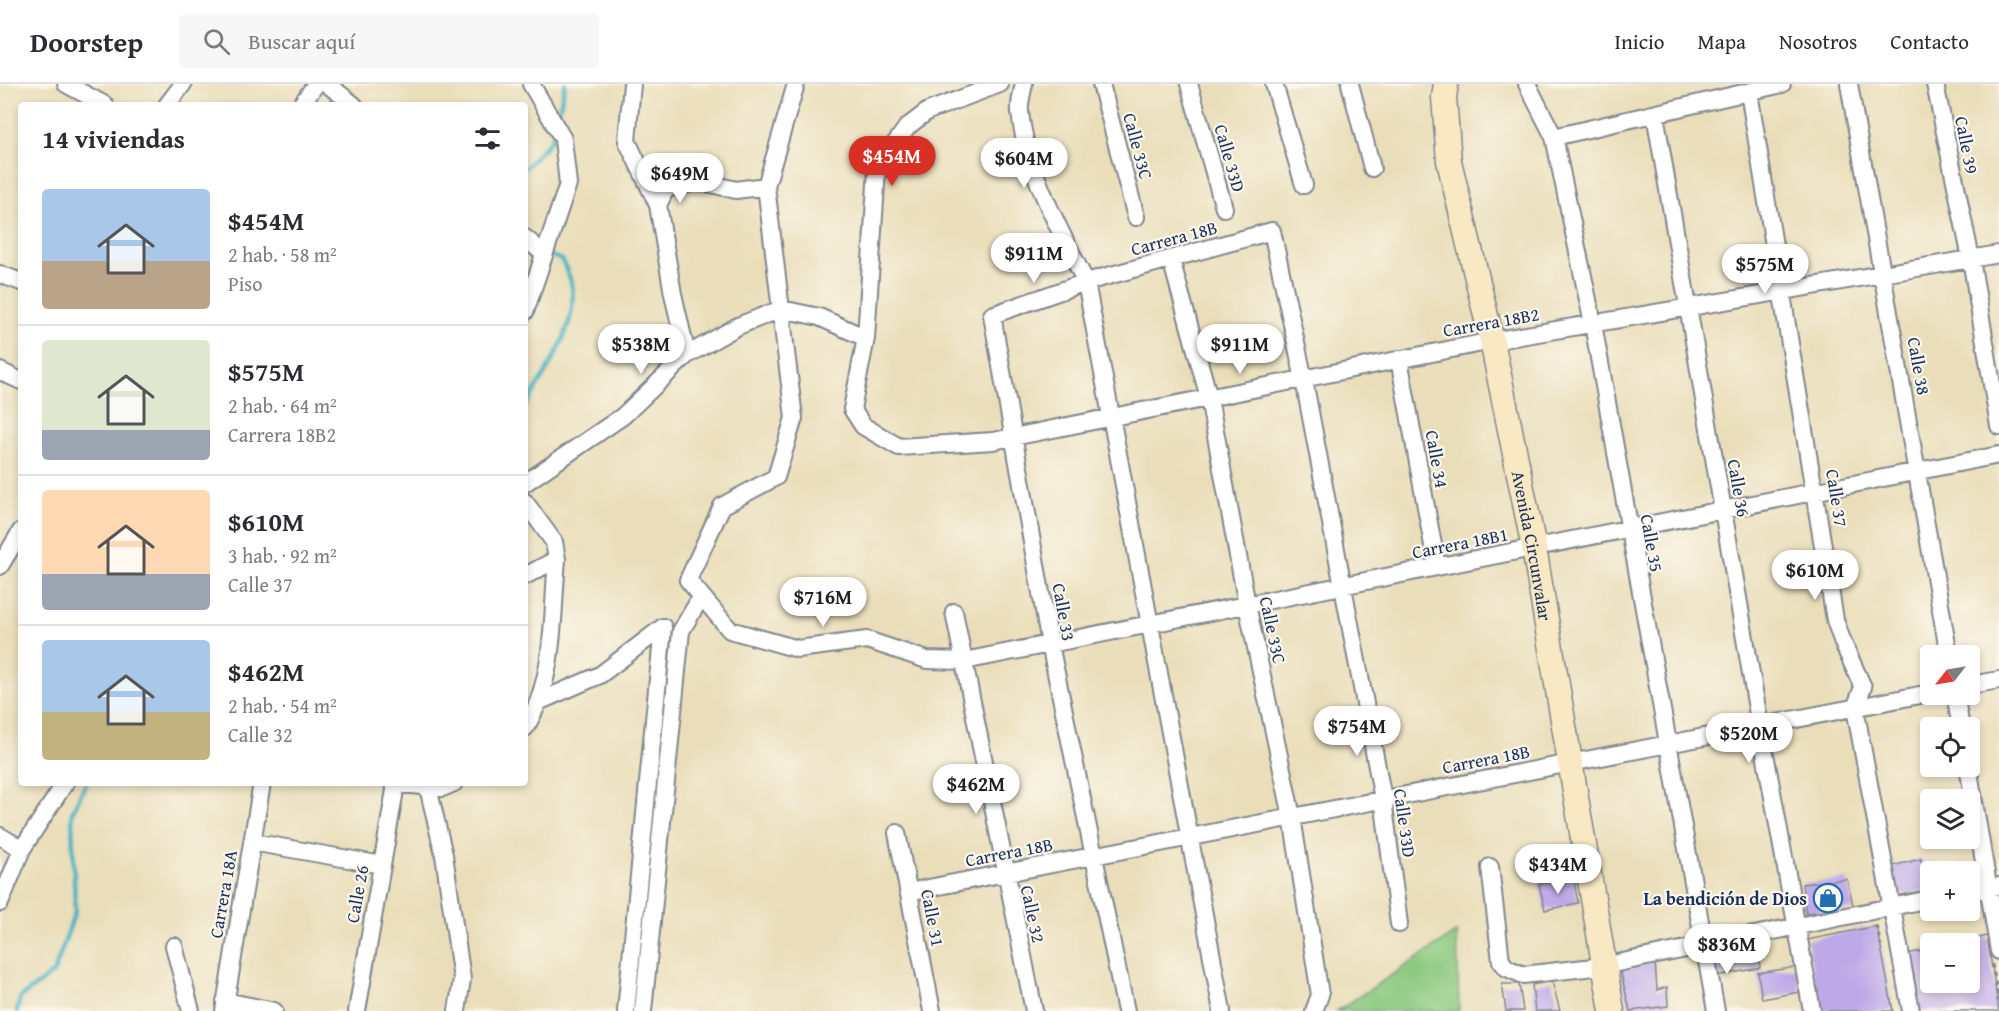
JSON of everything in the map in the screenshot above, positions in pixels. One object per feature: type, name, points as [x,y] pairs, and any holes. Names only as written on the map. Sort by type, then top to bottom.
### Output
[{"type":"main road","name":"Avenida Circunvalar","points":[[1446,84],[1444,97],[1449,161],[1492,341],[1534,548],[1612,1011]]},
{"type":"street","points":[[66,84],[99,102]]},
{"type":"street","points":[[169,102],[183,84]]},
{"type":"street","points":[[303,102],[316,84]]},
{"type":"street","points":[[327,84],[350,102]]},
{"type":"street","points":[[528,302],[568,184],[563,139],[531,84]]},
{"type":"street","points":[[632,84],[627,141],[658,205],[673,294],[687,355]]},
{"type":"street","points":[[781,309],[766,186],[796,84]]},
{"type":"street","name":"Carrera 18B2","points":[[1000,84],[928,111],[907,127],[877,169],[866,338],[852,409],[863,426],[899,447],[993,441],[1492,341],[1999,254]]},
{"type":"street","points":[[1024,84],[1020,111],[1033,165],[1058,228],[1086,282],[1222,1011]]},
{"type":"street","name":"Calle 33C","points":[[1101,84],[1136,217]]},
{"type":"street","name":"Calle 33D","points":[[1189,84],[1224,208]]},
{"type":"street","points":[[1274,84],[1304,185]]},
{"type":"street","points":[[1350,84],[1372,168]]},
{"type":"street","points":[[1554,137],[1782,84]]},
{"type":"street","name":"Calle 38","points":[[1849,84],[1947,645]]},
{"type":"street","name":"Calle 39","points":[[1935,84],[1971,259],[1999,426]]},
{"type":"street","name":"Calle 35","points":[[1531,85],[1554,137],[1593,324],[1716,1011]]},
{"type":"street","name":"Calle 37","points":[[1749,92],[1816,492],[1835,620],[1863,687],[1855,708],[1911,1011]]},
{"type":"street","name":"Calle 36","points":[[1655,114],[1722,510],[1812,1011]]},
{"type":"street","points":[[658,205],[666,189],[699,182],[736,190],[766,186]]},
{"type":"street","name":"Carrera 18B","points":[[1086,282],[1272,231],[1304,380]]},
{"type":"street","points":[[528,240],[543,253]]},
{"type":"street","name":"Calle 33C","points":[[1172,259],[1209,398],[1247,605],[1292,817],[1320,995],[1314,1011]]},
{"type":"street","points":[[0,274],[18,281]]},
{"type":"street","name":"Calle 33","points":[[1086,282],[992,315],[1050,644],[1126,1011]]},
{"type":"street","points":[[528,481],[623,416],[687,355],[738,326],[781,309],[819,317],[866,338]]},
{"type":"street","name":"Carrera 18B1","points":[[781,309],[794,418],[776,477],[722,506],[688,580],[730,630],[798,649],[867,640],[927,660],[964,661],[1999,455]]},
{"type":"street","name":"Calle 34","points":[[1399,359],[1437,567]]},
{"type":"street","points":[[0,371],[18,380]]},
{"type":"street","points":[[1304,380],[1342,586]]},
{"type":"street","points":[[528,506],[554,542],[557,559],[547,668],[538,702],[528,722]]},
{"type":"street","points":[[0,566],[18,536]]},
{"type":"street","points":[[528,574],[557,559]]},
{"type":"street","name":"Calle 33D","points":[[1342,586],[1383,799],[1399,924]]},
{"type":"street","points":[[644,1011],[681,632],[702,597]]},
{"type":"street","name":"Calle 32","points":[[954,612],[1034,1011]]},
{"type":"street","points":[[538,702],[600,675],[663,627],[626,1011]]},
{"type":"street","points":[[1980,683],[1999,680]]},
{"type":"street","name":"Carrera 18B","points":[[908,892],[1920,695]]},
{"type":"street","points":[[1970,777],[1994,887],[1999,951]]},
{"type":"street","points":[[0,903],[22,849],[63,786]]},
{"type":"street","name":"Carrera 18A","points":[[224,1006],[261,786]]},
{"type":"street","name":"Calle 26","points":[[357,1011],[394,786]]},
{"type":"street","points":[[428,786],[444,855],[462,979],[457,1011]]},
{"type":"street","points":[[432,786],[442,789],[448,786]]},
{"type":"street","name":"Calle 31","points":[[897,833],[932,1011]]},
{"type":"street","points":[[0,836],[22,849]]},
{"type":"street","points":[[252,842],[382,865]]},
{"type":"street","points":[[1490,867],[1502,961],[1507,968],[1523,975],[1603,966],[1920,901]]},
{"type":"street","points":[[174,946],[191,1011]]},
{"type":"street","points":[[224,1006],[274,1011]]},
{"type":"path","points":[[1865,928],[1877,926],[1882,950]]},
{"type":"green space","points":[[1457,932],[1459,1011],[1337,1011]]},
{"type":"building","points":[[1921,859],[1920,891],[1897,896],[1892,866]]},
{"type":"building","points":[[1847,879],[1854,909],[1806,913],[1802,884]]},
{"type":"building","points":[[1574,881],[1578,903],[1545,910],[1539,884]]},
{"type":"building","points":[[1877,926],[1893,1011],[1820,1011],[1807,940]]},
{"type":"building","points":[[1987,936],[1999,1011],[1917,1011],[1907,954],[1920,951],[1920,993],[1980,993],[1980,938]]},
{"type":"building","points":[[1758,941],[1760,968],[1716,976],[1713,950]]},
{"type":"building","points":[[1655,962],[1657,990],[1667,987],[1668,1006],[1630,1011],[1620,970]]},
{"type":"building","points":[[1797,967],[1800,992],[1762,999],[1758,973]]},
{"type":"building","points":[[1552,981],[1560,1011],[1535,1011],[1532,985]]},
{"type":"building","points":[[1502,984],[1519,984],[1523,1011],[1506,1011]]},
{"type":"waterway","points":[[557,120],[565,84]]},
{"type":"waterway","points":[[528,165],[552,139],[553,134]]},
{"type":"waterway","points":[[528,254],[535,253]]},
{"type":"waterway","points":[[528,402],[558,350],[570,319],[573,303],[571,284],[562,260],[549,255]]},
{"type":"waterway","points":[[17,1011],[20,998],[54,972],[75,912],[72,813],[85,786]]},
{"type":"place","name":"La bendición de Dios","points":[[1828,898]]}]
